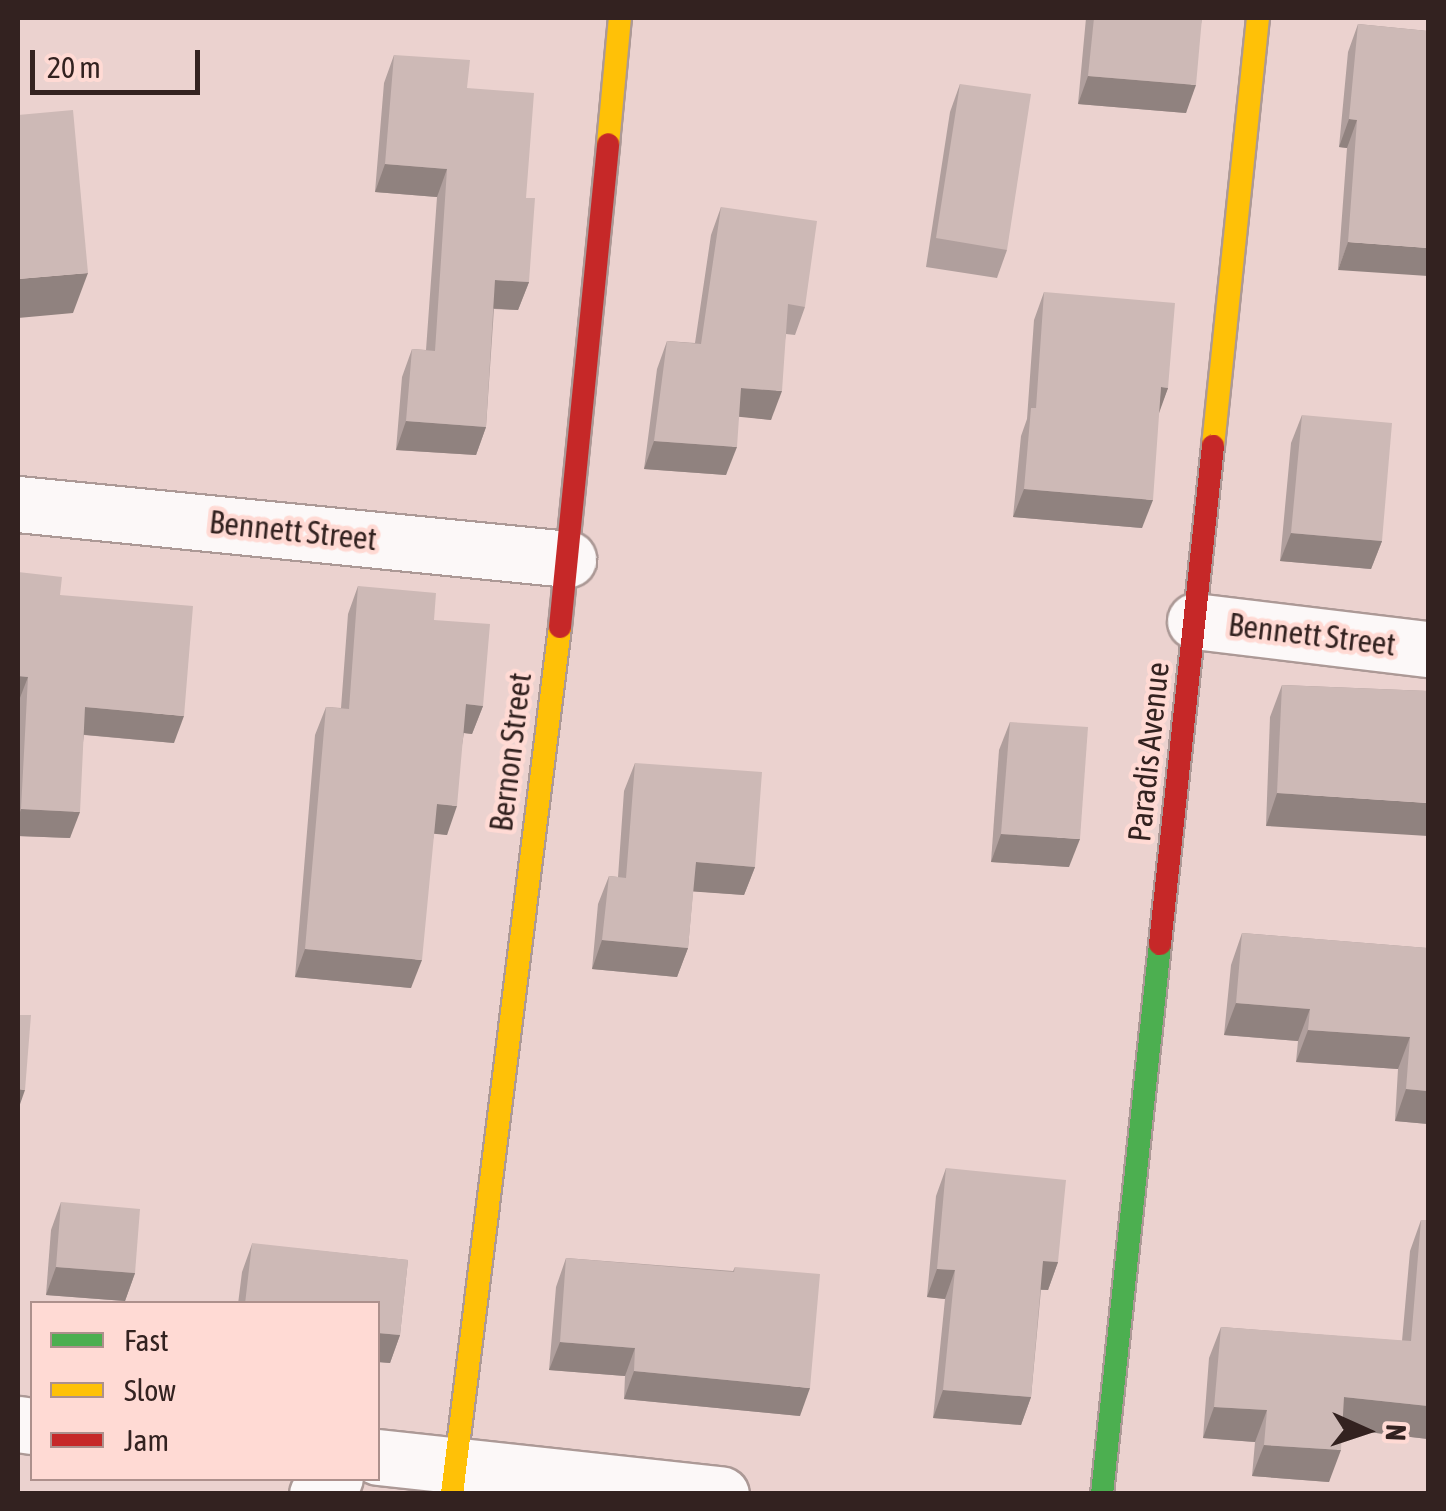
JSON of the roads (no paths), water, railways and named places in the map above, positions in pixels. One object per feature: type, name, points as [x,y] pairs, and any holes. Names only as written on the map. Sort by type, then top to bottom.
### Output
[{"type":"street","name":"Bernon Street","points":[[453,1479],[568,558],[620,18]]},
{"type":"street","name":"Paradis Avenue","points":[[1102,1494],[1258,18]]},
{"type":"street","name":"Bennett Street","points":[[18,504],[568,558]]},
{"type":"street","name":"Bennett Street","points":[[1196,621],[1428,649]]},
{"type":"street","points":[[380,1458],[453,1479],[721,1494]]}]
